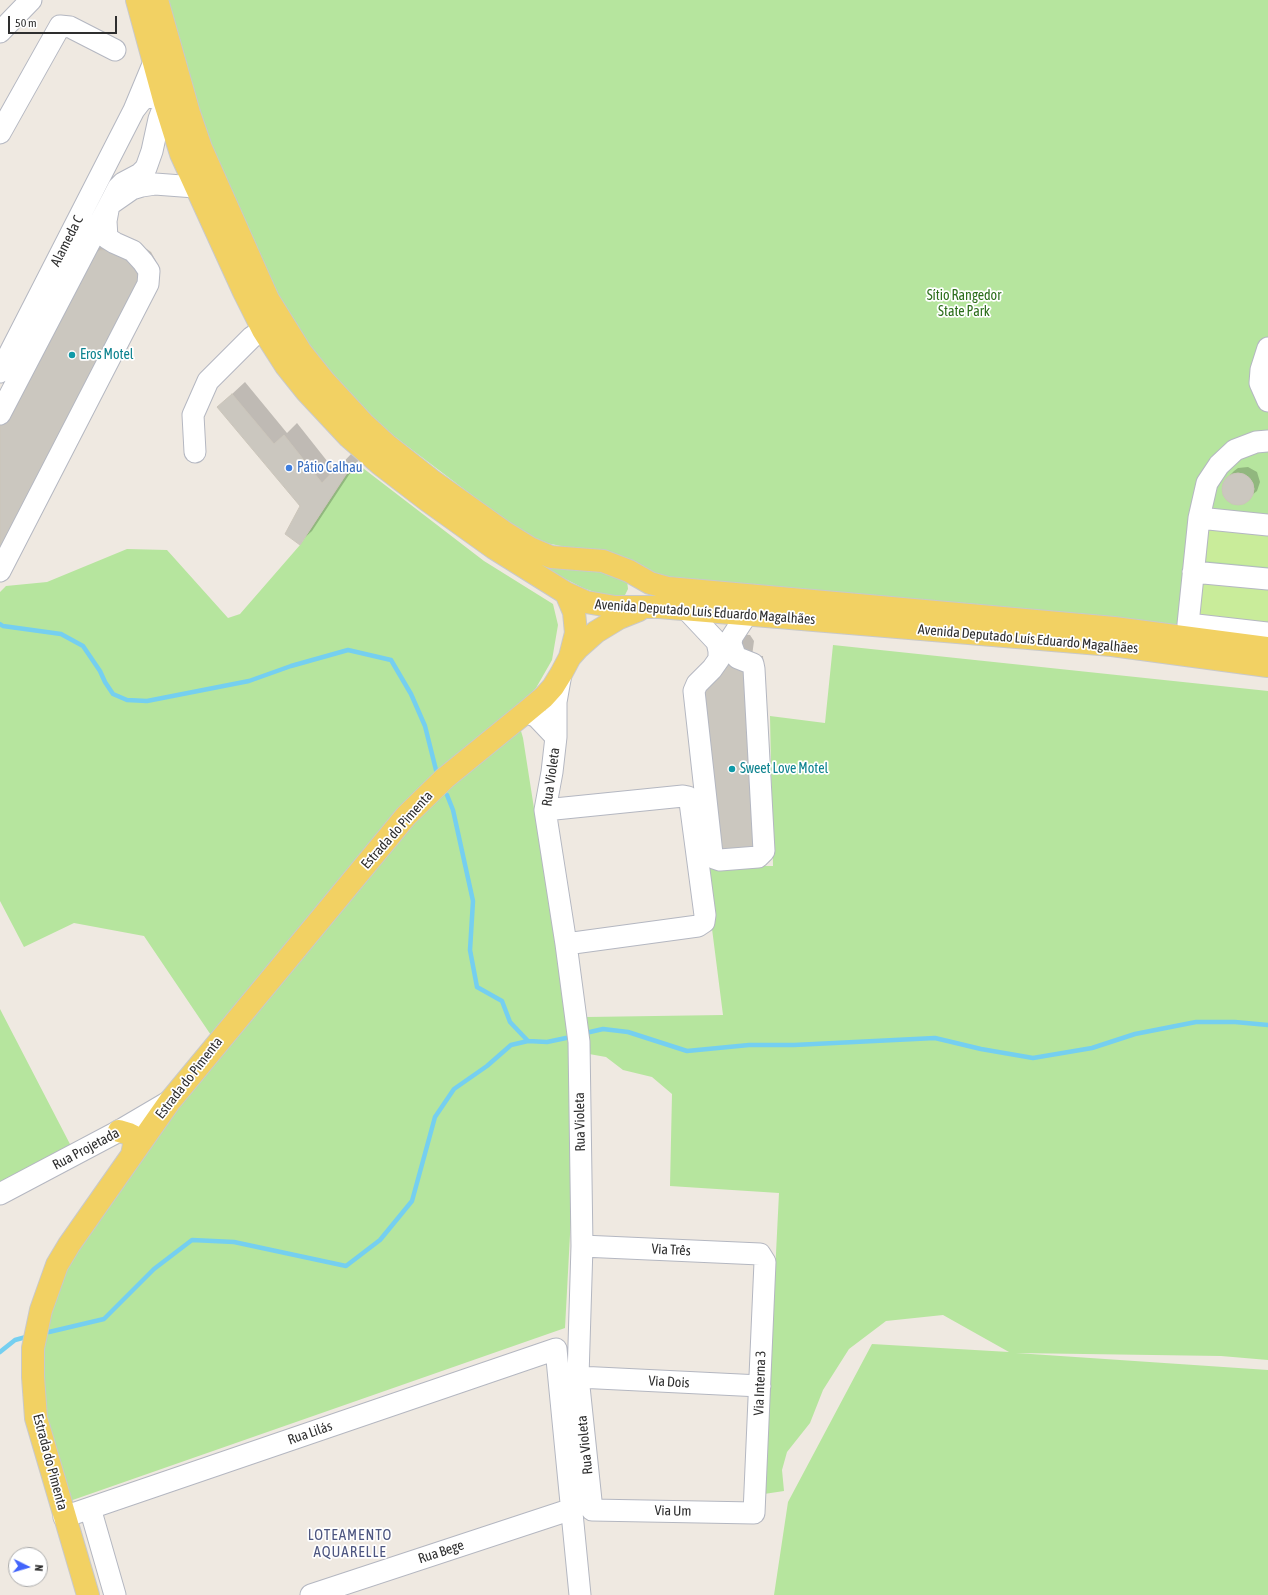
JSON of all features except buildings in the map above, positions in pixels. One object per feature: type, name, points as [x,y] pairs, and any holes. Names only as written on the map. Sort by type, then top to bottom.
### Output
[{"type":"main road","name":"Avenida Deputado Luís Eduardo Magalhães","points":[[157,0],[191,120],[201,148],[268,299],[301,352],[325,382],[363,423],[388,446],[431,480],[504,532],[542,555],[563,559],[603,561],[629,571],[650,582],[668,588],[1114,628],[1268,648]]},
{"type":"main road","name":"Avenida Deputado Luís Eduardo Magalhães","points":[[139,9],[181,154],[244,292],[263,330],[286,366],[306,391],[353,441],[380,464],[494,548],[566,593],[586,602],[615,607],[686,609],[1112,645],[1268,666]]},
{"type":"main road","points":[[615,607],[631,601],[636,594],[636,582],[629,571]]},
{"type":"main road","name":"Estrada do Pimenta","points":[[565,666],[574,641],[576,625],[574,612],[566,593]]},
{"type":"main road","name":"Estrada do Pimenta","points":[[88,1595],[36,1418],[32,1377],[33,1348],[41,1310],[57,1265],[69,1245],[170,1101],[406,816],[445,778],[544,697],[565,666],[584,642],[612,622],[627,614],[650,607]]},
{"type":"main road","points":[[119,1132],[133,1136],[134,1145],[132,1155]]},
{"type":"street","points":[[0,33],[31,0]]},
{"type":"street","points":[[127,0],[139,9]]},
{"type":"street","points":[[0,18],[0,33]]},
{"type":"street","points":[[0,133],[60,26],[70,27],[115,50]]},
{"type":"street","name":"Alameda C","points":[[0,372],[134,110],[154,62]]},
{"type":"street","name":"Alameda C","points":[[134,110],[141,101],[147,98],[157,98],[165,103]]},
{"type":"street","points":[[0,414],[118,188],[140,174],[146,168],[152,151],[158,119],[165,103]]},
{"type":"street","points":[[0,571],[148,284],[149,271],[143,262],[133,251],[114,243],[107,238],[106,221],[109,205],[132,189],[142,186],[155,184],[195,187]]},
{"type":"street","points":[[195,452],[193,415],[208,381],[252,337],[263,330]]},
{"type":"street","points":[[1268,348],[1260,370],[1260,383],[1268,401]]},
{"type":"street","points":[[1268,441],[1256,442],[1235,450],[1219,465],[1208,484],[1199,518],[1188,624],[1268,633]]},
{"type":"street","points":[[1199,518],[1268,525]]},
{"type":"street","points":[[1194,572],[1268,579]]},
{"type":"street","points":[[686,609],[717,642],[719,651],[718,659],[712,669],[696,684],[694,691],[712,854],[714,858],[720,860],[758,857],[764,851],[754,669],[753,664],[738,658],[735,655],[731,644],[732,637],[747,614]]},
{"type":"street","name":"Rua Violeta","points":[[565,666],[556,702],[556,737],[551,783],[545,810],[566,944],[579,1042],[582,1246],[578,1377],[582,1509]]},
{"type":"street","name":"Rua Violeta","points":[[526,712],[538,717],[556,737]]},
{"type":"street","points":[[545,810],[683,796],[688,797],[690,802],[705,915],[704,922],[698,926],[566,944]]},
{"type":"street","name":"Rua Projetada","points":[[0,1194],[119,1132],[170,1101]]},
{"type":"street","name":"Via Três","points":[[582,1246],[760,1254]]},
{"type":"street","name":"Via Interna 3","points":[[754,1513],[765,1262],[760,1254]]},
{"type":"street","name":"Rua Lilás","points":[[64,1517],[556,1349],[582,1509]]},
{"type":"street","name":"Via Dois","points":[[578,1377],[760,1386]]},
{"type":"street","points":[[90,1508],[115,1595]]},
{"type":"street","points":[[580,1595],[582,1509]]},
{"type":"street","name":"Via Um","points":[[582,1509],[754,1513]]},
{"type":"street","name":"Rua Bege","points":[[311,1595],[582,1509]]},
{"type":"green space","name":"Sítio Rangedor State Park","points":[[168,0],[1268,0],[1268,640],[669,583],[591,552],[531,540],[361,411],[289,318],[199,118]]},
{"type":"green space","points":[[355,462],[484,561],[553,604],[558,625],[552,660],[536,688],[515,710],[523,738],[567,1019],[573,1179],[565,1328],[67,1502],[43,1397],[38,1350],[58,1270],[219,1047],[144,936],[74,923],[24,947],[0,901],[0,592],[6,586],[47,582],[127,549],[167,550],[228,618],[240,614],[300,545]]},
{"type":"green space","points":[[1209,526],[1268,532],[1268,567],[1206,561]]},
{"type":"green space","points":[[519,551],[603,571],[627,580],[628,589],[625,595],[618,596],[597,593],[583,588],[552,572]]},
{"type":"green space","points":[[1200,579],[1268,587],[1268,624],[1196,616]]},
{"type":"green space","points":[[833,645],[1268,691],[1268,1360],[1221,1356],[1016,1353],[1268,1370],[1268,1595],[774,1595],[788,1502],[872,1344],[1009,1352],[943,1315],[886,1321],[849,1349],[823,1390],[810,1423],[787,1452],[782,1470],[784,1491],[764,1494],[779,1193],[670,1186],[672,1094],[652,1077],[623,1070],[606,1057],[589,1054],[587,1017],[723,1015],[704,866],[773,866],[770,716],[825,723]]},
{"type":"green space","points":[[0,1009],[72,1148],[0,1187]]},
{"type":"waterway","points":[[0,624],[3,626],[61,634],[83,646],[113,694],[127,700],[147,701],[249,681],[291,666],[348,650],[391,660],[411,694],[425,726],[436,770]]},
{"type":"waterway","points":[[447,795],[453,810],[473,901],[470,950],[477,987],[502,1001],[510,1022],[528,1041],[547,1042],[566,1038]]},
{"type":"waterway","points":[[590,1032],[603,1029],[628,1032],[687,1051],[749,1045],[794,1045],[935,1038],[981,1049],[1033,1058],[1092,1048],[1135,1034],[1196,1022],[1235,1022],[1268,1025]]},
{"type":"waterway","points":[[49,1332],[104,1319],[154,1269],[192,1240],[234,1242],[346,1266],[380,1240],[412,1201],[435,1117],[454,1089],[487,1066],[511,1045],[528,1041]]},
{"type":"waterway","points":[[0,1352],[15,1340],[26,1337]]},
{"type":"place","name":"Eros Motel","points":[[72,355]]},
{"type":"place","name":"Pátio Calhau","points":[[289,468]]},
{"type":"place","name":"Sweet Love Motel","points":[[732,769]]},
{"type":"district","name":"LOTEAMENTO AQUARELLE","points":[[350,1544]]}]
